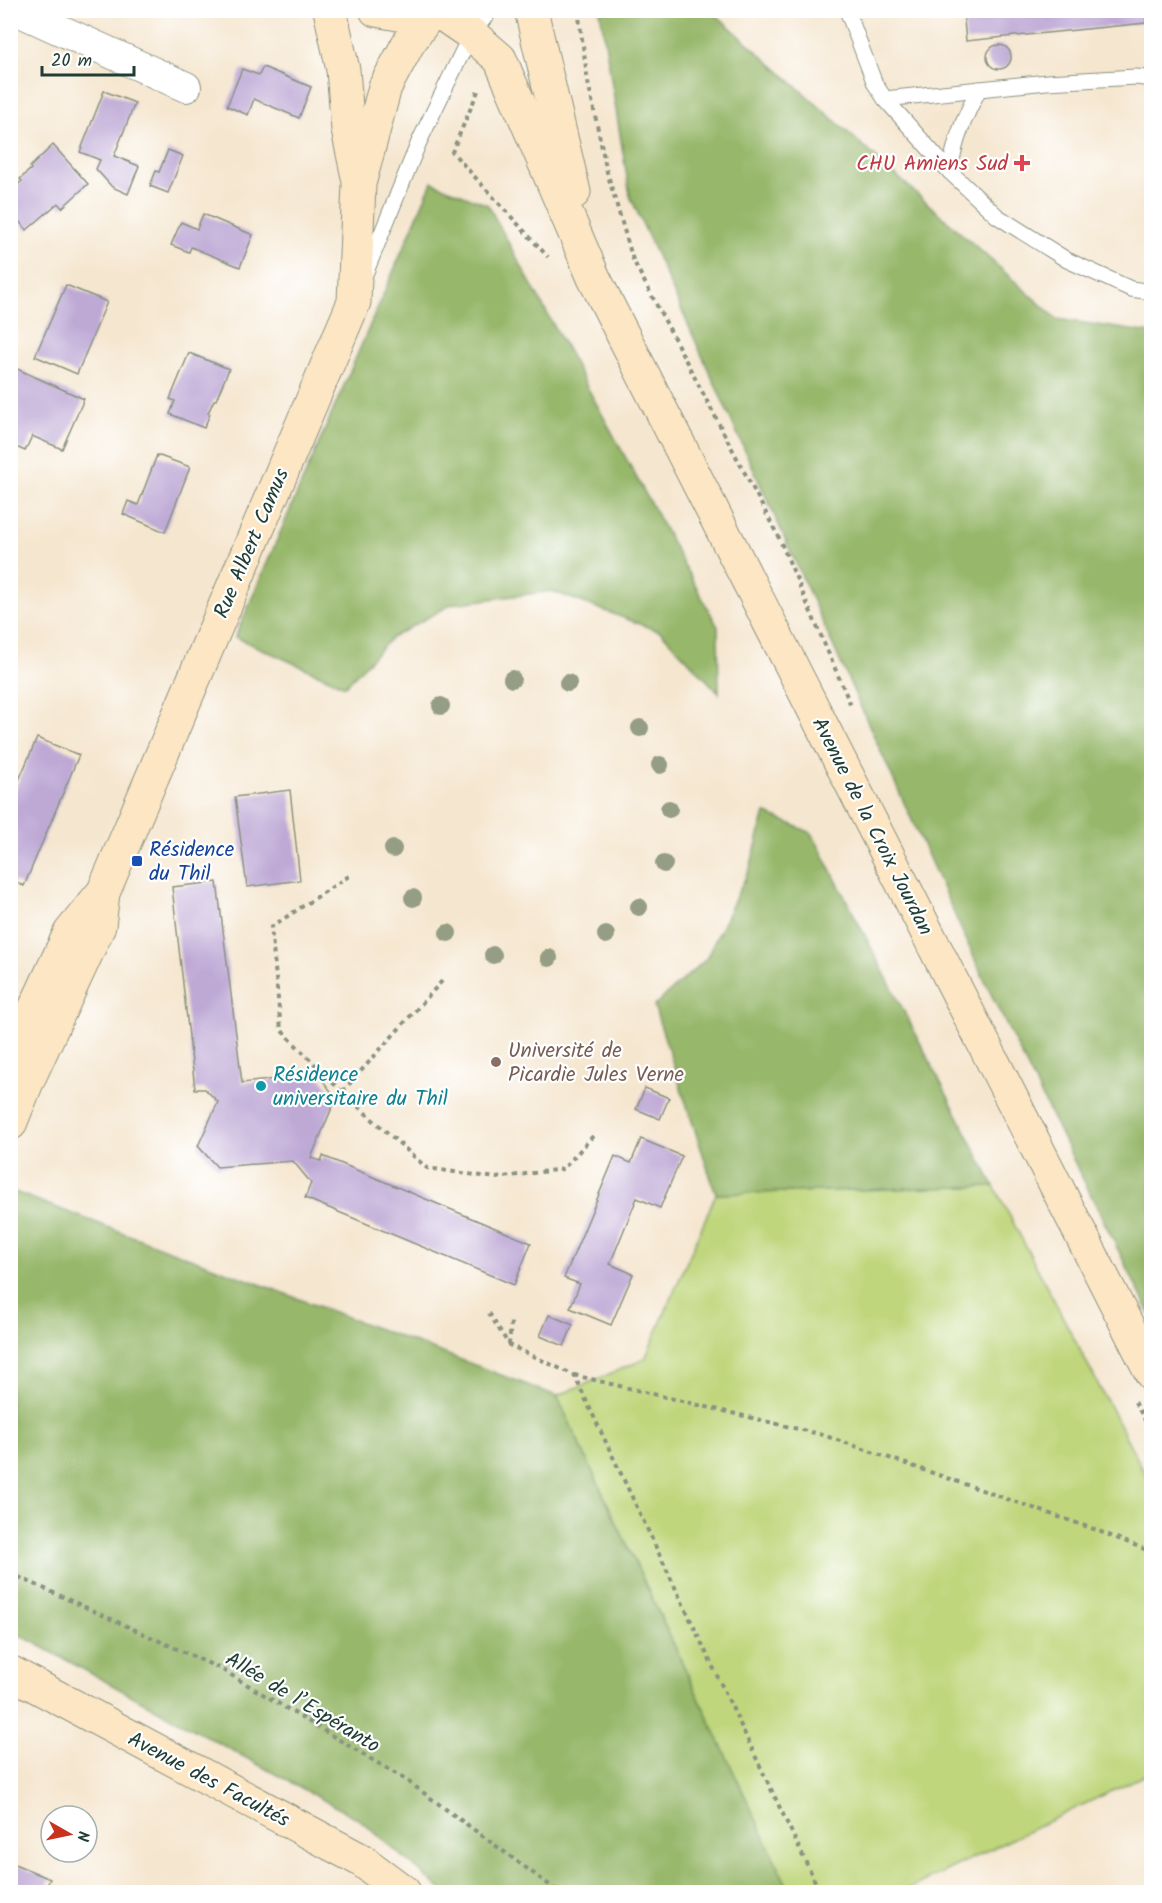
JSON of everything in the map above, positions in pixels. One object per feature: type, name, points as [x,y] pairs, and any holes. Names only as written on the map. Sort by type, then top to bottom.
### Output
[{"type":"street","points":[[16,10],[186,87]]},
{"type":"street","name":"Rue Albert Camus","points":[[330,10],[343,70],[348,130],[359,184]]},
{"type":"street","points":[[376,10],[415,17],[430,10]]},
{"type":"street","name":"Rue Albert Camus","points":[[10,1062],[70,933],[103,892],[354,302],[359,184],[385,87],[408,44],[430,10]]},
{"type":"street","name":"Avenue de la Croix Jourdan","points":[[436,10],[481,22],[500,59],[594,278],[1152,1374]]},
{"type":"street","name":"Avenue de la Croix Jourdan","points":[[531,10],[594,278]]},
{"type":"street","name":"Rue Albert Camus","points":[[10,1124],[99,926],[103,892]]},
{"type":"street","points":[[10,1130],[10,1138]]},
{"type":"street","name":"Avenue des Facultés","points":[[10,1672],[361,1860],[404,1893]]},
{"type":"lane","points":[[847,10],[875,84],[885,99],[950,172],[997,216],[1067,260],[1131,289],[1152,292]]},
{"type":"lane","points":[[354,302],[419,142],[481,22]]},
{"type":"lane","points":[[885,99],[1125,77],[1152,79]]},
{"type":"lane","points":[[950,172],[953,149],[966,114],[979,89]]},
{"type":"path","points":[[578,10],[588,82],[607,172],[633,260],[682,356]]},
{"type":"path","points":[[351,874],[271,927],[281,1030],[342,1092],[427,1168],[496,1178],[563,1168],[593,1136]]},
{"type":"path","points":[[342,1092],[442,981]]},
{"type":"path","points":[[489,1313],[509,1345],[574,1374],[823,1435],[1091,1528],[1152,1552]]},
{"type":"path","points":[[509,1345],[511,1322]]},
{"type":"path","points":[[574,1374],[820,1893]]},
{"type":"path","name":"Allée de l’Espéranto","points":[[10,1573],[220,1669],[406,1780],[559,1893]]},
{"type":"green space","points":[[600,11],[713,12],[1057,319],[1151,333],[1151,1316],[985,982],[630,196]]},
{"type":"green space","points":[[432,182],[488,205],[718,627],[719,693],[661,632],[552,591],[452,604],[391,638],[345,686],[235,637]]},
{"type":"green space","points":[[765,813],[812,833],[994,1186],[716,1194],[654,1006],[706,959],[750,868]]},
{"type":"green space","points":[[994,1186],[1151,1485],[1151,1772],[902,1892],[790,1892],[557,1396],[645,1359],[716,1194]]},
{"type":"green space","points":[[12,1191],[557,1396],[790,1892],[444,1892],[360,1820],[11,1630],[10,1196]]},
{"type":"building","points":[[963,10],[1145,10],[1146,23],[966,41]]},
{"type":"building","points":[[999,45],[1007,49],[1011,57],[1007,65],[999,69],[991,65],[987,57],[991,49]]},
{"type":"building","points":[[263,67],[311,87],[299,118],[254,99],[248,115],[227,106],[242,69],[259,75]]},
{"type":"building","points":[[104,91],[135,103],[114,156],[139,166],[128,194],[112,187],[96,169],[100,160],[80,152]]},
{"type":"building","points":[[53,145],[88,184],[62,208],[58,203],[27,230],[10,211],[10,191],[22,181],[20,179],[31,169],[30,167]]},
{"type":"building","points":[[168,150],[183,156],[168,193],[150,186]]},
{"type":"building","points":[[203,214],[253,235],[240,267],[191,247],[189,252],[171,245],[181,222],[197,229]]},
{"type":"building","points":[[66,285],[107,302],[77,374],[35,356]]},
{"type":"building","points":[[189,353],[229,369],[208,413],[210,414],[204,428],[170,414],[175,401],[170,399]]},
{"type":"building","points":[[15,368],[84,399],[62,449],[32,436],[25,451],[14,446],[10,448],[10,379]]},
{"type":"building","points":[[157,455],[190,467],[165,532],[123,514],[128,501],[138,505]]},
{"type":"building","points":[[37,738],[79,755],[24,886],[10,880],[10,801]]},
{"type":"building","points":[[290,790],[300,880],[247,887],[235,797]]},
{"type":"building","name":"Résidence universitaire du Thil","points":[[217,882],[242,1083],[318,1074],[336,1098],[311,1158],[321,1161],[323,1156],[531,1243],[514,1285],[305,1198],[311,1183],[293,1161],[217,1167],[198,1146],[218,1102],[205,1089],[195,1089],[172,887]]},
{"type":"building","points":[[645,1088],[669,1098],[660,1119],[636,1109]]},
{"type":"building","points":[[641,1139],[682,1156],[660,1208],[637,1198],[610,1264],[633,1274],[611,1325],[570,1308],[580,1284],[564,1278],[615,1156],[631,1163]]},
{"type":"building","points":[[549,1315],[573,1325],[564,1346],[540,1336]]},
{"type":"building","points":[[10,1862],[50,1879],[44,1892],[10,1892]]},
{"type":"place","name":"CHU Amiens Sud","points":[[1022,163]]},
{"type":"place","name":"Résidence du Thil","points":[[137,861]]},
{"type":"place","name":"Université de Picardie Jules Verne","points":[[496,1062]]},
{"type":"place","name":"Résidence universitaire du Thil","points":[[261,1086]]}]
